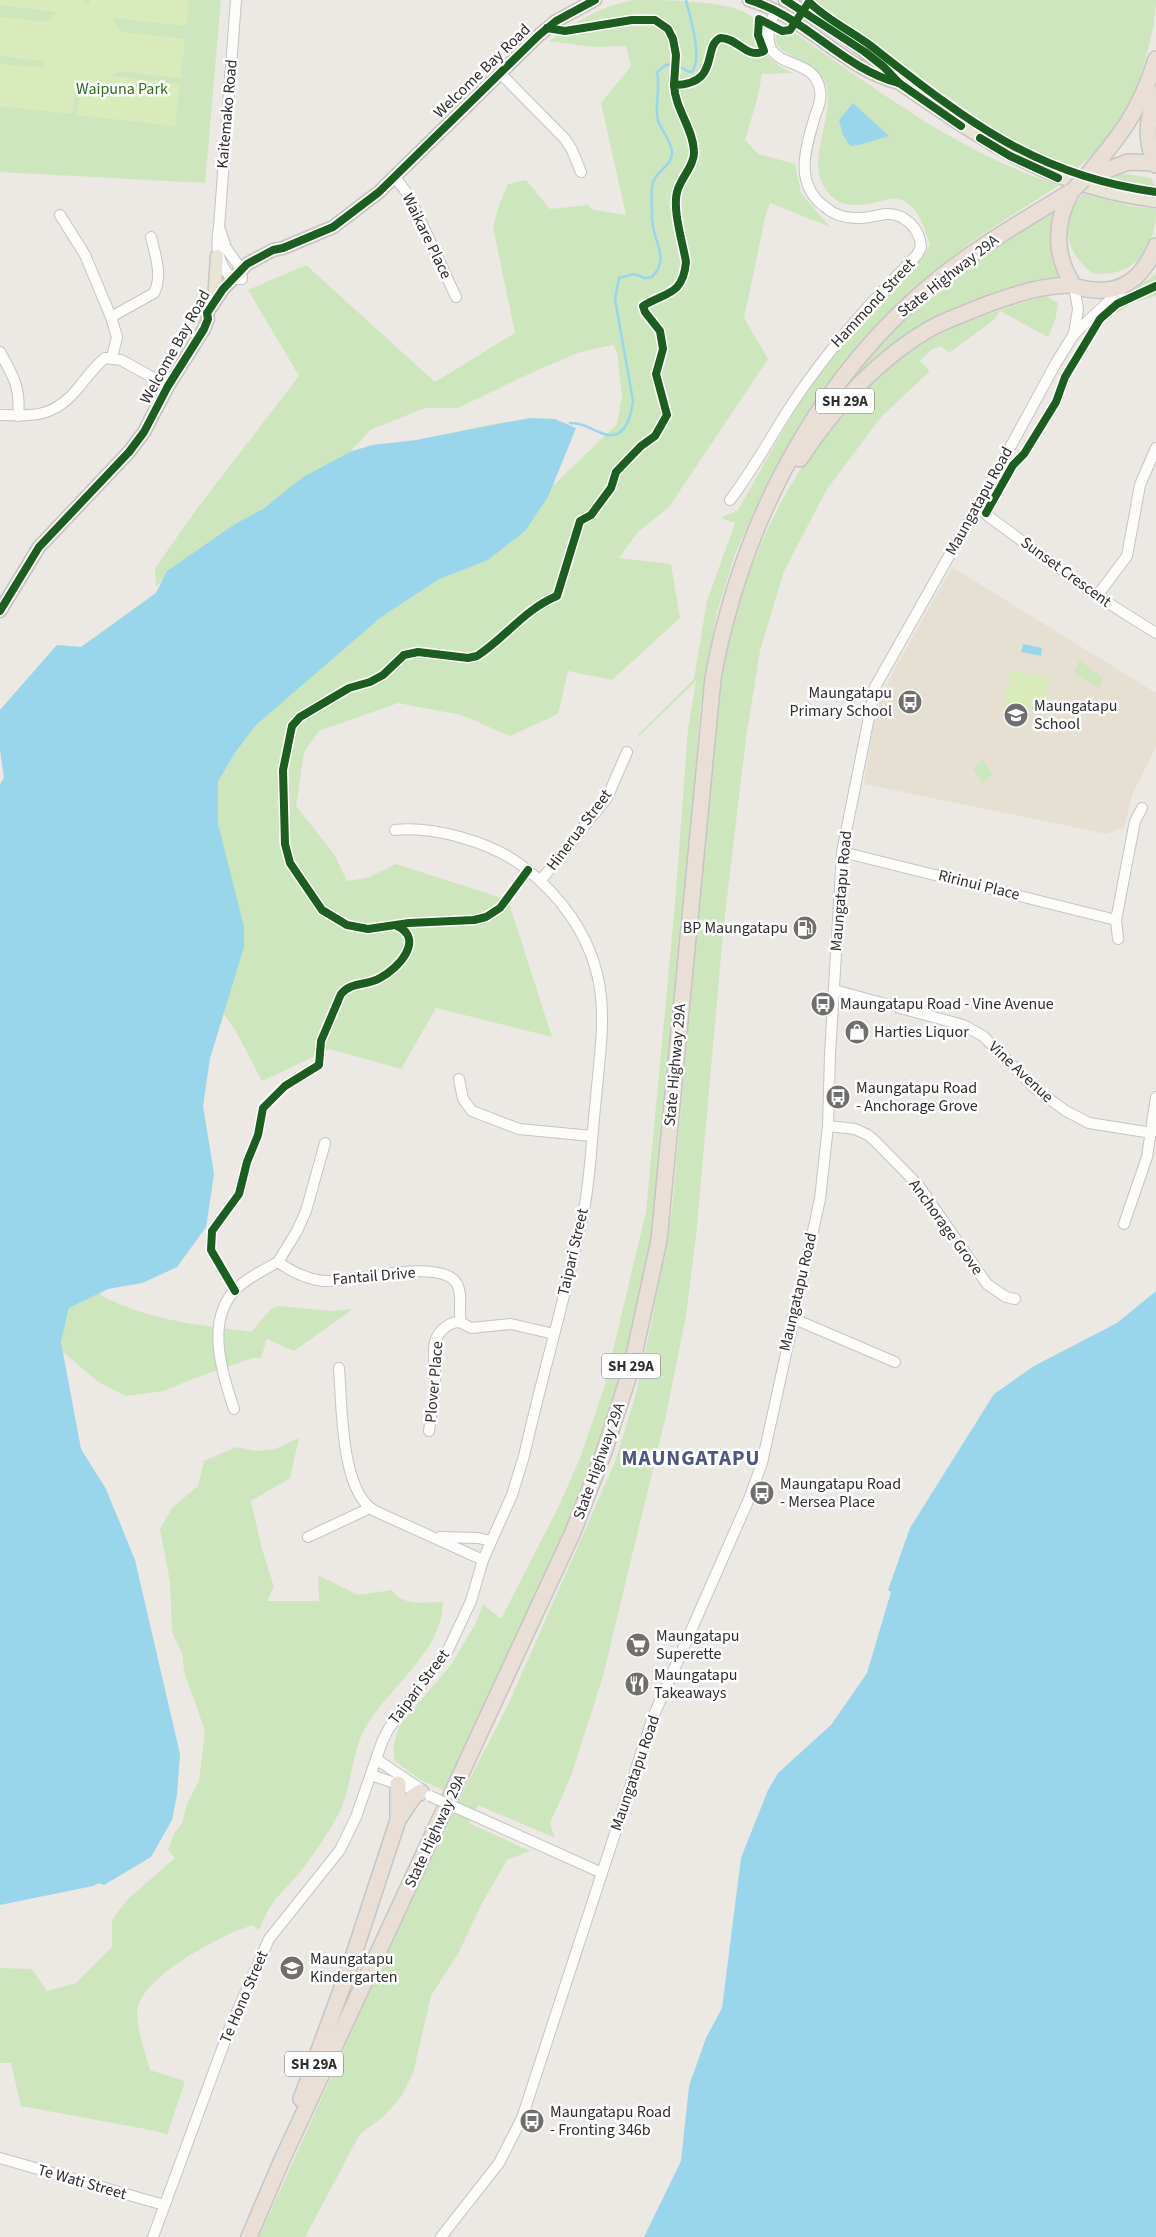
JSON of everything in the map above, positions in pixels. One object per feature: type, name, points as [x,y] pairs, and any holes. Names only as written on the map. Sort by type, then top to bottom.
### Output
[{"type":"highway","name":"SH 29A","points":[[1156,58],[1143,95],[1128,126],[1088,176],[1072,191],[1061,213],[1058,239],[1060,256],[1074,285],[1103,291],[1129,283],[1151,263],[1156,246]]},
{"type":"highway","name":"SH 29A","points":[[1088,176],[1128,162],[1156,163],[1146,134],[1156,94]]},
{"type":"highway","name":"State Highway 29A","points":[[249,2237],[281,2162],[573,1532],[604,1452],[628,1377],[644,1318],[659,1240],[713,678],[725,617],[737,580],[765,510],[786,462],[808,429],[850,367],[891,321],[917,297],[974,252],[1072,191]]},
{"type":"highway","name":"State Highway 29A","points":[[765,510],[824,426],[858,387],[899,350],[950,319],[1003,299],[1040,287],[1074,285]]},
{"type":"highway","name":"SH 29A","points":[[398,1784],[398,1820]]},
{"type":"highway","name":"SH 29A","points":[[281,2162],[286,2138],[350,1966],[398,1820],[414,1796],[425,1794]]},
{"type":"main road","name":"Welcome Bay Road","points":[[0,611],[40,547],[129,452],[144,432],[168,386],[188,356],[208,319],[207,313],[238,276],[262,255],[284,248],[333,227],[395,177],[538,36],[576,4],[595,0]]},
{"type":"main road","points":[[749,0],[778,6],[802,26],[877,78],[899,83]]},
{"type":"main road","points":[[785,0],[871,57],[884,67],[899,83],[1010,156],[1058,178],[1094,190],[1156,201]]},
{"type":"main road","points":[[213,304],[218,256]]},
{"type":"main road","name":"Welcome Bay Road","points":[[208,319],[213,318],[238,276]]},
{"type":"street","name":"Kaitemako Road","points":[[218,256],[216,243],[219,227],[236,0]]},
{"type":"street","name":"Hammond Street","points":[[730,500],[748,477],[794,402],[830,349],[871,302],[918,255],[921,247],[915,229],[901,216],[889,214],[864,218],[844,217],[825,207],[810,191],[805,179],[803,161],[819,105],[820,90],[811,74],[780,58],[770,47],[768,30],[778,6]]},
{"type":"street","points":[[500,73],[564,140],[581,172]]},
{"type":"street","name":"Waikare Place","points":[[395,177],[409,196],[456,297]]},
{"type":"street","points":[[60,215],[85,255],[111,317],[117,337],[112,358]]},
{"type":"street","name":"Kaitemako Road","points":[[219,227],[238,276]]},
{"type":"street","points":[[111,317],[154,293],[158,287],[158,270],[151,236]]},
{"type":"street","points":[[218,256],[238,276]]},
{"type":"street","name":"Maungatapu Road","points":[[441,2237],[499,2163],[519,2126],[654,1717],[759,1472],[820,1199],[828,1126],[842,852],[875,687],[977,508],[1046,378],[1074,334],[1129,283]]},
{"type":"street","name":"Maungatapu Road","points":[[1074,285],[1078,309],[1074,334]]},
{"type":"street","points":[[0,352],[20,393],[18,416]]},
{"type":"street","points":[[0,415],[45,414],[59,408],[72,396],[99,363],[112,358],[122,360],[168,386]]},
{"type":"street","points":[[1098,596],[1127,556],[1140,485],[1156,448]]},
{"type":"street","name":"Sunset Crescent","points":[[977,508],[1098,596],[1156,633]]},
{"type":"street","name":"Hinerua Street","points":[[541,880],[607,798],[627,752]]},
{"type":"street","points":[[1118,939],[1116,920],[1135,821],[1142,808]]},
{"type":"street","name":"Taipari Street","points":[[371,1775],[382,1742],[397,1715],[448,1650],[471,1601],[483,1560],[512,1495],[524,1456],[585,1202],[601,1030],[599,982],[592,961],[573,919],[541,880],[495,848],[425,830],[413,828],[395,830]]},
{"type":"street","name":"Ririnui Place","points":[[842,852],[1116,920]]},
{"type":"street","name":"Vine Avenue","points":[[834,990],[963,1025],[983,1036],[1037,1090],[1066,1111],[1090,1123],[1152,1133]]},
{"type":"street","points":[[459,1078],[463,1099],[472,1111],[519,1129],[592,1136]]},
{"type":"street","points":[[1124,1224],[1141,1177],[1152,1133],[1156,1097]]},
{"type":"street","name":"Anchorage Grove","points":[[828,1126],[855,1129],[868,1134],[919,1186],[988,1284],[1006,1297],[1015,1299]]},
{"type":"street","points":[[234,1409],[220,1364],[220,1319],[226,1302],[239,1287],[278,1262],[297,1231],[306,1211],[326,1142]]},
{"type":"street","name":"Fantail Drive","points":[[278,1262],[291,1272],[323,1281],[345,1281],[419,1272],[446,1274],[453,1279],[460,1292],[459,1313],[461,1322]]},
{"type":"street","points":[[792,1318],[895,1362]]},
{"type":"street","points":[[461,1322],[471,1328],[511,1324],[554,1334]]},
{"type":"street","name":"Plover Place","points":[[429,1431],[435,1383],[434,1342],[438,1333],[451,1323],[461,1322]]},
{"type":"street","points":[[339,1368],[342,1425],[350,1472],[359,1497],[370,1508],[483,1560]]},
{"type":"street","points":[[308,1537],[370,1508]]},
{"type":"street","points":[[434,1537],[478,1538],[491,1541]]},
{"type":"street","points":[[376,1759],[418,1787],[425,1794]]},
{"type":"street","points":[[371,1775],[425,1794],[602,1873]]},
{"type":"street","name":"Te Hono Street","points":[[153,2237],[229,2030],[269,1938],[340,1850],[356,1817],[371,1775]]},
{"type":"street","name":"Te Wati Street","points":[[0,2158],[164,2206]]},
{"type":"shaded area","name":"Maungatapu School","points":[[952,567],[1156,693],[1156,747],[1133,793],[1124,827],[1107,834],[864,784],[872,732],[881,698],[894,670]]},
{"type":"green space","name":"Waipuna Park","points":[[0,0],[221,0],[205,183],[0,172]]},
{"type":"green space","points":[[0,0],[84,0],[84,4],[89,5],[90,0],[189,0],[186,26],[113,18],[121,32],[185,39],[181,78],[116,71],[112,76],[180,84],[175,126],[77,115],[80,89],[75,88],[72,114],[0,106],[0,64],[45,68],[42,61],[0,56],[0,17],[47,22],[57,12],[0,5]]},
{"type":"green space","points":[[635,0],[716,4],[744,12],[753,18],[762,50],[775,63],[793,73],[762,74],[758,96],[745,140],[758,154],[795,164],[801,193],[830,227],[770,203],[744,318],[768,359],[669,507],[637,533],[619,558],[671,564],[680,618],[612,680],[568,671],[558,714],[510,736],[461,715],[398,703],[319,731],[304,752],[296,806],[334,854],[347,881],[367,878],[396,864],[508,900],[552,1037],[436,1008],[401,1069],[330,1049],[262,1081],[238,1035],[224,1014],[210,1058],[203,1106],[214,1174],[206,1227],[177,1267],[142,1283],[111,819],[572,438],[553,484],[555,484],[617,424],[622,396],[617,352],[613,345],[580,352],[458,408],[425,408],[370,430],[351,451],[419,440],[504,422],[555,419],[0,784],[4,778],[0,749],[0,710],[57,645],[81,647],[156,593],[164,577],[156,587],[155,568],[199,506],[299,376],[248,290],[306,265],[435,382],[515,333],[493,227],[498,208],[508,184],[526,180],[550,209],[587,205],[594,210],[626,215],[601,103],[631,66],[626,46],[593,47],[549,41],[579,21],[600,10]]},
{"type":"green space","points":[[815,0],[1156,0],[1149,47],[1138,83],[1125,114],[1108,138],[1075,170],[1017,145],[819,6]]},
{"type":"green space","points":[[779,31],[781,34],[792,31],[887,97],[953,138],[1023,172],[1059,185],[971,242],[911,290],[858,347],[815,406],[760,499],[735,554],[717,612],[700,710],[680,971],[653,1247],[632,1343],[600,1451],[578,1507],[447,1792],[419,1779],[395,1761],[393,1748],[399,1726],[450,1666],[475,1625],[483,1604],[501,1619],[558,1508],[580,1458],[604,1388],[646,1212],[675,904],[688,729],[696,681],[638,735],[694,679],[707,601],[735,523],[721,518],[738,510],[807,388],[871,306],[923,256],[930,244],[917,214],[906,202],[899,199],[891,199],[857,205],[843,203],[837,201],[824,187],[819,174],[818,160],[827,114],[828,98],[826,84],[821,75],[813,68],[784,51],[778,45],[776,39]]},
{"type":"green space","points":[[1120,173],[1151,178],[1156,188],[1104,178]]},
{"type":"green space","points":[[1083,194],[1130,206],[1156,209],[1152,236],[1147,248],[1131,266],[1107,274],[1092,273],[1075,255],[1068,235],[1068,225],[1075,204]]},
{"type":"green space","points":[[1052,213],[1052,252],[1059,278],[949,315],[816,423],[868,353],[904,320],[984,255]]},
{"type":"green space","points":[[1156,274],[1156,296],[1135,302],[1104,320],[1141,284]]},
{"type":"green space","points":[[1046,296],[1058,303],[1056,317],[1048,337],[1000,311],[994,320],[949,353],[941,346],[931,350],[920,361],[930,371],[881,417],[827,489],[784,571],[760,651],[746,738],[724,923],[696,1236],[686,1316],[666,1415],[603,1676],[571,1776],[550,1823],[555,1838],[478,1805],[469,1823],[530,1851],[507,1860],[481,1905],[459,1952],[431,1996],[413,2073],[401,2097],[383,2117],[360,2134],[305,2237],[259,2237],[378,1973],[460,1798],[507,1707],[615,1462],[635,1397],[652,1320],[672,1209],[714,743],[722,676],[738,608],[753,563],[772,519],[795,478],[822,438],[853,402],[887,370],[926,342],[954,327],[984,315]]},
{"type":"green space","points":[[1079,660],[1103,678],[1099,688],[1074,673]]},
{"type":"green space","points":[[1011,670],[1049,678],[1042,711],[1004,705]]},
{"type":"green space","points":[[983,760],[993,775],[982,783],[973,768]]},
{"type":"green space","points":[[100,1293],[102,1296],[121,1305],[157,1317],[251,1332],[272,1308],[280,1306],[330,1311],[353,1309],[294,1351],[267,1339],[261,1358],[253,1358],[192,1379],[164,1391],[126,1396],[98,1382],[63,1352],[61,1342],[69,1308]]},
{"type":"green space","points":[[299,1438],[290,1478],[251,1501],[262,1549],[274,1587],[267,1601],[319,1601],[318,1575],[358,1595],[392,1590],[396,1595],[408,1601],[422,1603],[443,1602],[440,1620],[434,1637],[414,1667],[377,1710],[361,1735],[343,1804],[338,1815],[298,1875],[271,1906],[259,1930],[252,1925],[231,1933],[192,1954],[164,1973],[144,1995],[138,2006],[137,2012],[141,2038],[150,2070],[185,2081],[167,2135],[156,2131],[21,2106],[11,2063],[0,2063],[0,1968],[32,1969],[47,1991],[76,1983],[112,1947],[112,1920],[128,1899],[175,1858],[168,1850],[174,1834],[182,1823],[187,1804],[199,1781],[205,1731],[184,1671],[182,1653],[172,1632],[170,1582],[160,1529],[172,1508],[198,1486],[204,1461],[236,1447],[256,1451],[275,1449]]},
{"type":"water","points":[[853,103],[889,136],[850,146],[843,135],[839,120]]},
{"type":"water","points":[[530,418],[555,419],[576,428],[548,497],[525,531],[488,560],[439,579],[381,617],[255,726],[234,754],[218,782],[218,824],[244,927],[244,947],[210,1058],[203,1106],[214,1174],[206,1227],[177,1267],[142,1283],[108,1289],[69,1308],[61,1342],[81,1449],[106,1489],[135,1560],[180,1754],[177,1795],[172,1820],[151,1857],[104,1885],[99,1883],[93,1886],[0,1905],[0,784],[4,778],[0,749],[0,710],[57,645],[81,647],[156,593],[167,571],[235,524],[263,509],[303,477],[350,452],[372,445],[416,440]]},
{"type":"water","points":[[1023,644],[1042,648],[1041,656],[1021,652]]},
{"type":"water","points":[[1156,1291],[1156,2237],[644,2237],[681,2161],[689,2086],[706,2038],[722,2008],[741,1858],[768,1790],[778,1773],[831,1725],[867,1673],[891,1592],[888,1590],[910,1528],[994,1394],[1034,1366],[1117,1323]]},
{"type":"waterway","points":[[570,423],[580,424],[611,435],[622,431],[631,413],[633,401],[615,299],[619,278],[634,274],[645,278],[652,277],[658,270],[660,262],[659,247],[652,223],[652,187],[656,176],[670,160],[672,152],[658,121],[657,72],[666,65],[676,64],[692,72],[695,65],[695,37],[686,0]]},
{"type":"cycle path","points":[[0,611],[39,547],[129,452],[144,432],[168,386],[204,329],[208,319],[207,313],[223,289],[247,264],[273,250],[283,248],[333,227],[379,192],[538,36],[556,21],[595,0]]},
{"type":"cycle path","points":[[749,0],[788,18],[860,66],[879,76],[899,83]]},
{"type":"cycle path","points":[[785,0],[865,52],[884,67],[899,83],[961,126]]},
{"type":"cycle path","points":[[528,870],[500,908],[486,917],[474,920],[409,923],[368,929],[347,925],[322,910],[290,863],[285,844],[283,770],[292,726],[300,717],[349,688],[370,682],[383,675],[404,655],[418,652],[468,658],[477,656],[535,608],[557,596],[580,521],[591,515],[611,488],[616,472],[641,446],[655,436],[667,415],[656,374],[663,349],[660,331],[645,312],[643,306],[672,292],[677,287],[684,273],[686,262],[678,225],[676,197],[680,184],[694,156],[694,151],[691,134],[677,102],[674,85],[689,83],[704,72],[712,49],[720,38],[732,41],[752,53],[764,51],[758,35],[759,19],[782,31],[790,30],[809,2],[823,14],[871,46],[937,97],[1003,140],[1037,158],[1073,173],[1113,184],[1156,192]]},
{"type":"cycle path","points":[[547,28],[565,31],[632,20],[655,20],[668,29],[673,39],[676,55],[674,85]]},
{"type":"cycle path","points":[[980,138],[1010,156],[1058,178]]},
{"type":"cycle path","points":[[986,513],[1013,465],[1024,454],[1056,402],[1065,377],[1100,319],[1117,304],[1156,286]]},
{"type":"cycle path","points":[[235,1291],[211,1250],[212,1231],[239,1194],[247,1162],[258,1135],[263,1108],[285,1086],[319,1065],[321,1041],[341,994],[350,987],[380,978],[401,961],[409,946],[409,938],[397,926]]},
{"type":"place","name":"Maungatapu Primary School","points":[[910,702]]},
{"type":"place","name":"Maungatapu School","points":[[1016,715]]},
{"type":"place","name":"BP Maungatapu","points":[[805,928]]},
{"type":"place","name":"Maungatapu Road - Vine Avenue","points":[[823,1004]]},
{"type":"place","name":"Harties Liquor","points":[[857,1032]]},
{"type":"place","name":"Maungatapu Road - Anchorage Grove","points":[[838,1097]]},
{"type":"place","name":"Maungatapu Road - Mersea Place","points":[[762,1493]]},
{"type":"place","name":"Maungatapu Superette","points":[[638,1645]]},
{"type":"place","name":"Maungatapu Takeaways","points":[[637,1684]]},
{"type":"place","name":"Maungatapu Kindergarten","points":[[292,1968]]},
{"type":"place","name":"Maungatapu Road - Fronting 346b","points":[[532,2121]]},
{"type":"district","name":"MAUNGATAPU","points":[[691,1458]]}]
